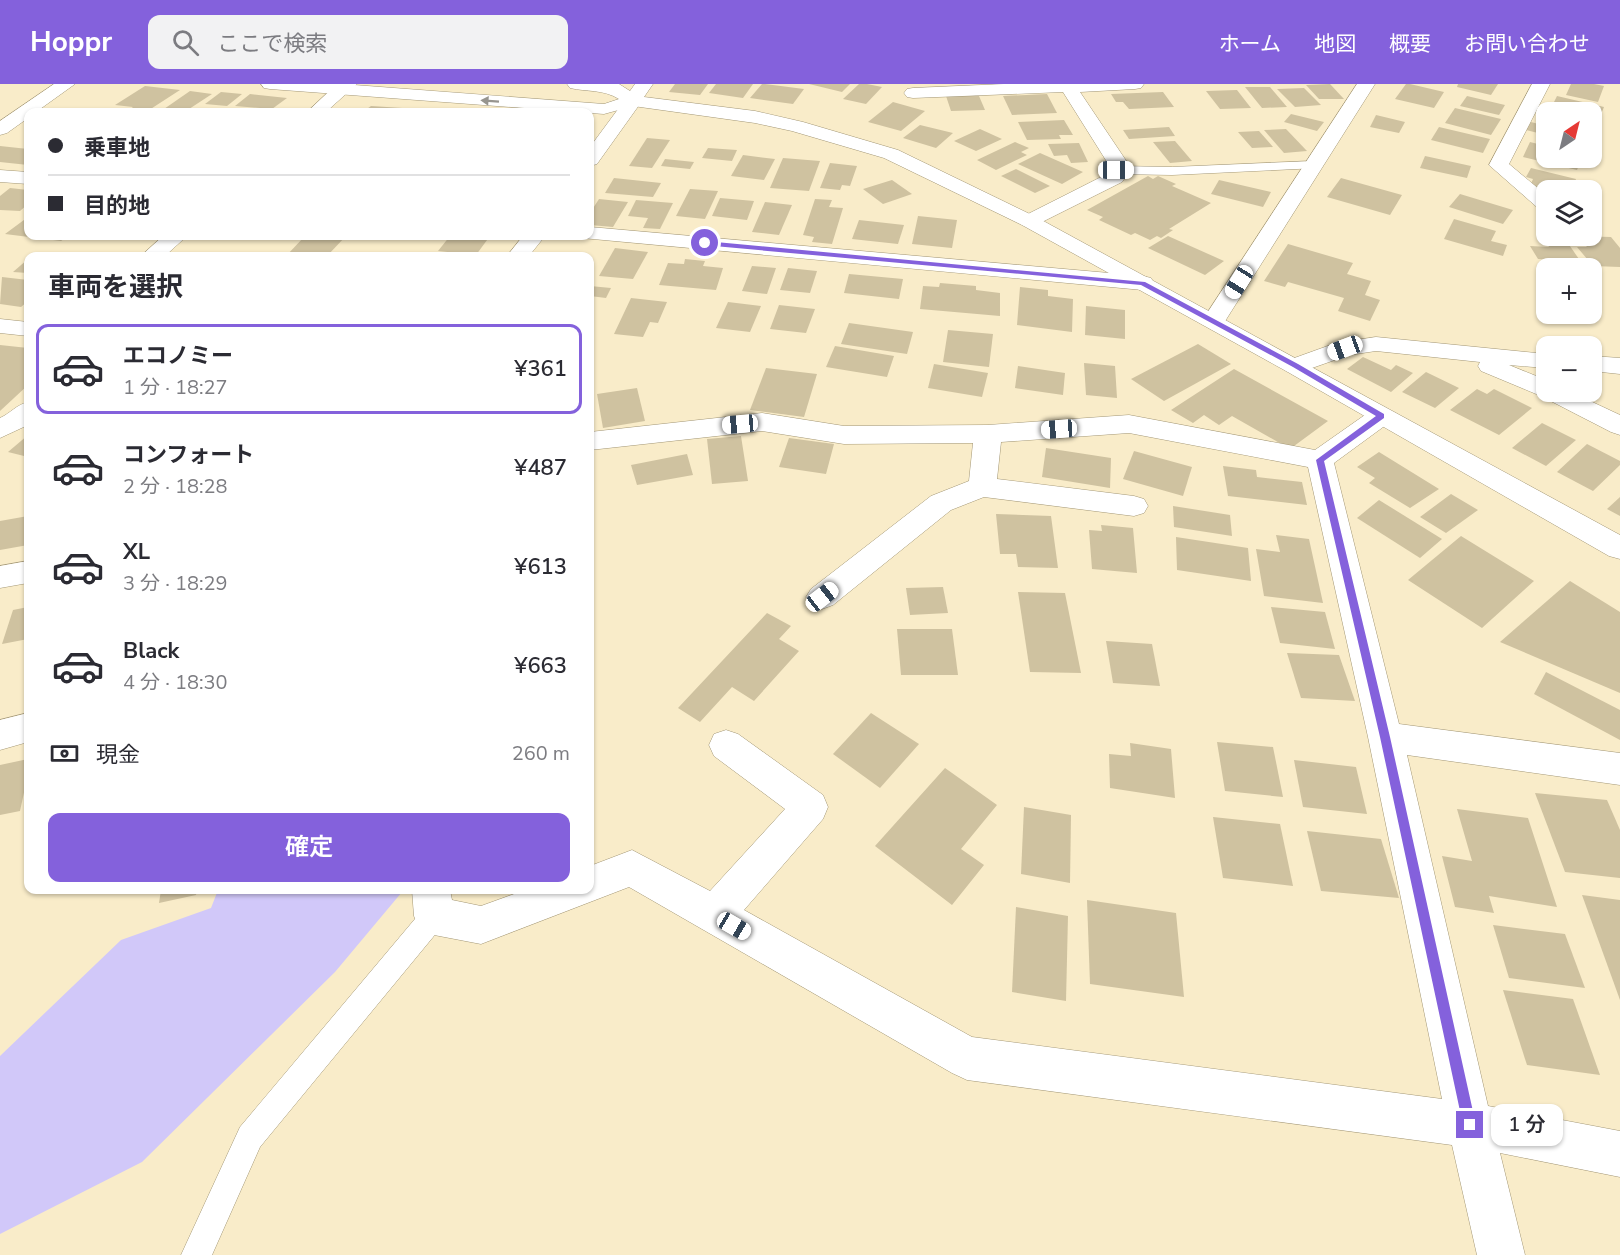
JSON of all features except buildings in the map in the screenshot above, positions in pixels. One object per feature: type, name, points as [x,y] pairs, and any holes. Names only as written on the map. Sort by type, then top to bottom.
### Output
[{"type":"street","points":[[31,108],[66,84]]},
{"type":"street","points":[[270,84],[344,87],[592,108]]},
{"type":"street","points":[[576,84],[612,87],[633,101]]},
{"type":"street","points":[[594,155],[644,84]]},
{"type":"street","points":[[913,93],[1135,84]]},
{"type":"street","points":[[1214,321],[1366,84]]},
{"type":"street","points":[[1536,196],[1499,165],[1541,84]]},
{"type":"street","points":[[1029,221],[1115,178],[1117,162],[1067,85]]},
{"type":"street","points":[[320,108],[344,87]]},
{"type":"street","points":[[594,108],[604,109],[633,101],[755,117],[891,154],[1029,221],[1214,321],[1620,548]]},
{"type":"street","points":[[0,129],[24,113]]},
{"type":"street","points":[[0,176],[24,178]]},
{"type":"street","points":[[594,233],[1143,283]]},
{"type":"street","points":[[157,252],[171,240]]},
{"type":"street","points":[[521,252],[531,240]]},
{"type":"street","points":[[0,326],[24,329]]},
{"type":"street","points":[[1295,366],[1345,348],[1376,344],[1536,360]]},
{"type":"street","points":[[1458,353],[1536,385]]},
{"type":"street","points":[[1602,365],[1620,366]]},
{"type":"street","points":[[1571,402],[1620,426]]},
{"type":"street","points":[[0,429],[17,421],[24,414]]},
{"type":"street","points":[[594,441],[762,422],[844,435],[988,434],[1130,424],[1320,460],[1381,416]]},
{"type":"street","points":[[982,487],[988,434]]},
{"type":"street","points":[[1320,460],[1385,737],[1470,1125],[1501,1255]]},
{"type":"street","points":[[822,597],[941,503],[982,487],[1134,506]]},
{"type":"street","points":[[0,577],[24,573]]},
{"type":"street","points":[[0,735],[24,729]]},
{"type":"street","points":[[1385,737],[1620,769]]},
{"type":"street","points":[[715,915],[810,807],[726,745]]},
{"type":"street","points":[[594,882],[632,868],[967,1058],[1470,1125],[1620,1154]]},
{"type":"street","points":[[432,903],[481,925],[564,894]]},
{"type":"lane","points":[[1116,170],[1172,171],[1314,165]]},
{"type":"lane","points":[[196,1255],[250,1137],[432,903]]},
{"type":"shaded area","points":[[216,894],[400,894],[335,972],[142,1162],[0,1234],[0,1056],[121,940],[211,908]]},
{"type":"route","points":[[705,243],[1143,283],[1381,416],[1320,460],[1385,737],[1470,1125]]}]
